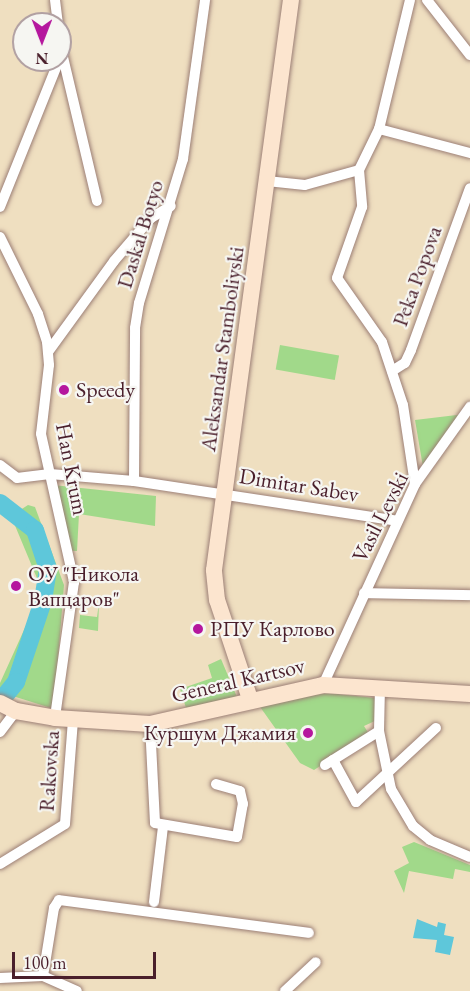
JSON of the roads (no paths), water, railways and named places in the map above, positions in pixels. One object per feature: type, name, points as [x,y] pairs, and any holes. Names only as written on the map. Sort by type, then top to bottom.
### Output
[{"type":"street","name":"Daskal Botyo","points":[[134,481],[135,328],[139,303],[171,206],[183,159],[205,0]]},
{"type":"street","name":"Aleksandar Stamboliyski","points":[[250,699],[214,585],[291,0]]},
{"type":"street","points":[[410,0],[379,129],[359,170],[362,207],[337,278],[382,342],[403,405],[415,484]]},
{"type":"street","points":[[427,0],[470,55]]},
{"type":"street","points":[[0,207],[54,72]]},
{"type":"street","points":[[64,72],[97,201]]},
{"type":"street","points":[[379,129],[470,153]]},
{"type":"street","points":[[267,181],[305,185],[359,170]]},
{"type":"street","name":"Peka Popova","points":[[392,371],[405,363],[411,350],[470,188]]},
{"type":"street","points":[[48,352],[114,261],[151,218],[171,206]]},
{"type":"street","name":"Han Krum","points":[[0,237],[38,314],[48,352],[41,434],[74,582],[55,718]]},
{"type":"street","name":"Vasil Levski","points":[[323,685],[415,484],[470,407]]},
{"type":"street","name":"Dimitar Sabev","points":[[0,465],[17,478],[50,474],[134,481],[225,493],[397,521]]},
{"type":"street","points":[[364,593],[470,595]]},
{"type":"street","name":"General Kartsov","points":[[0,703],[16,711],[55,718],[150,724],[250,699],[323,685],[470,694]]},
{"type":"street","points":[[380,687],[379,731],[391,789],[413,826],[430,840],[470,857]]},
{"type":"street","points":[[0,732],[16,711]]},
{"type":"street","name":"Rakovska","points":[[0,864],[65,825],[73,719]]},
{"type":"street","points":[[150,724],[153,818],[163,826],[237,837],[243,804],[240,791],[216,784]]},
{"type":"street","points":[[379,731],[329,762],[356,802],[388,776],[436,728]]},
{"type":"street","points":[[154,902],[163,826]]},
{"type":"street","points":[[43,976],[54,908],[59,900],[309,933]]},
{"type":"street","points":[[285,991],[316,962]]},
{"type":"street","points":[[0,978],[43,976],[77,991]]},
{"type":"water","points":[[417,919],[437,927],[438,922],[446,924],[444,935],[454,937],[450,955],[435,952],[437,940],[413,938]]},
{"type":"waterway","points":[[0,503],[35,530],[48,569],[43,601],[16,682],[0,702]]},
{"type":"place","name":"Speedy","points":[[64,390]]},
{"type":"place","name":"ОУ \"Никола Вапцаров\"","points":[[16,586]]},
{"type":"place","name":"РПУ Карлово","points":[[198,629]]},
{"type":"place","name":"Куршум Джамия","points":[[308,733]]}]
